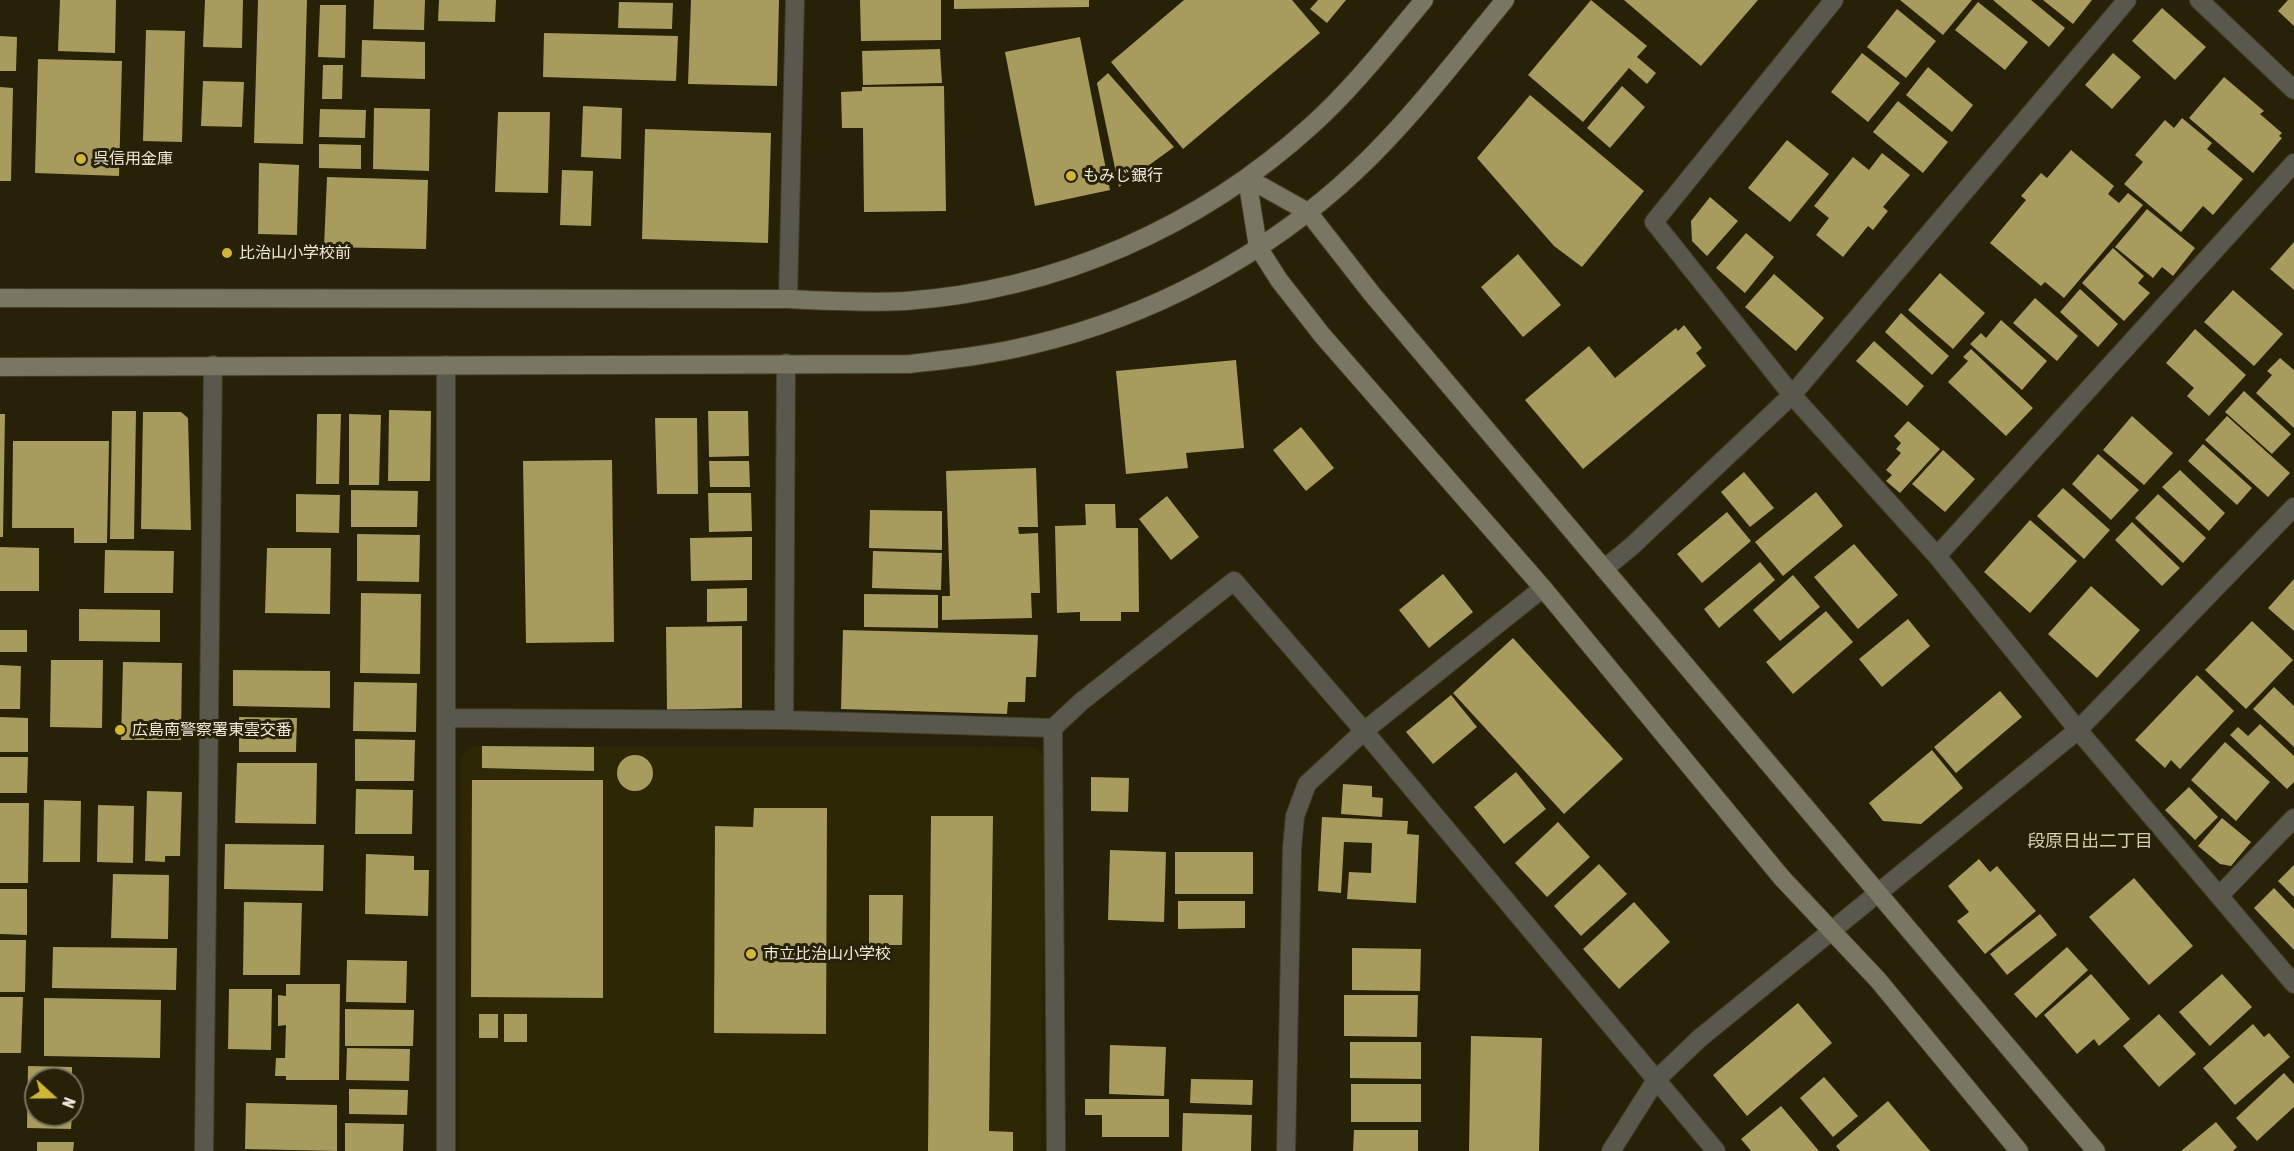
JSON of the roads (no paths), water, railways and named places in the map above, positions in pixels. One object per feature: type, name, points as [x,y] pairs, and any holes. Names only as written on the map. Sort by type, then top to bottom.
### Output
[{"type":"street","points":[[788,299],[795,0]]},
{"type":"street","points":[[0,298],[788,299],[849,302],[906,301],[961,295],[1071,268],[1124,248],[1175,223],[1247,178],[1312,125],[1353,85],[1424,0]]},
{"type":"street","points":[[0,366],[910,364],[971,357],[1031,345],[1091,328],[1149,306],[1204,279],[1258,247],[1308,212],[1356,171],[1399,127],[1505,0]]},
{"type":"street","points":[[1604,569],[1632,546],[1792,395],[2127,0]]},
{"type":"street","points":[[2199,0],[2294,90]]},
{"type":"street","points":[[1832,1],[1654,222],[1792,395],[1937,556],[2078,730],[2294,984]]},
{"type":"street","points":[[1937,556],[2294,163]]},
{"type":"street","points":[[1247,178],[1308,212],[1372,294],[2096,1151]]},
{"type":"street","points":[[1247,178],[1258,247],[1279,280],[1322,335],[1543,588],[1782,878],[1878,980],[2019,1151]]},
{"type":"street","points":[[784,720],[786,363]]},
{"type":"street","points":[[204,1151],[213,365]]},
{"type":"street","points":[[446,365],[446,1151]]},
{"type":"street","points":[[1611,1151],[1656,1080],[1700,1038],[2078,730],[2294,507]]},
{"type":"street","points":[[447,718],[784,720],[1053,728],[1082,701],[1234,582],[1364,731],[1716,1151]]},
{"type":"street","points":[[1287,1151],[1292,848],[1295,816],[1307,784],[1364,731],[1543,588]]},
{"type":"street","points":[[1053,728],[1056,1151]]},
{"type":"street","points":[[2220,895],[2294,818]]},
{"type":"place","name":"呉信用金庫","points":[[81,159]]},
{"type":"place","name":"もみじ銀行","points":[[1071,176]]},
{"type":"place","name":"比治山小学校前","points":[[227,253]]},
{"type":"place","name":"広島南警察署東雲交番","points":[[120,730]]},
{"type":"place","name":"市立比治山小学校","points":[[751,954]]},
{"type":"district","name":"段原日出二丁目","points":[[2090,841]]}]
